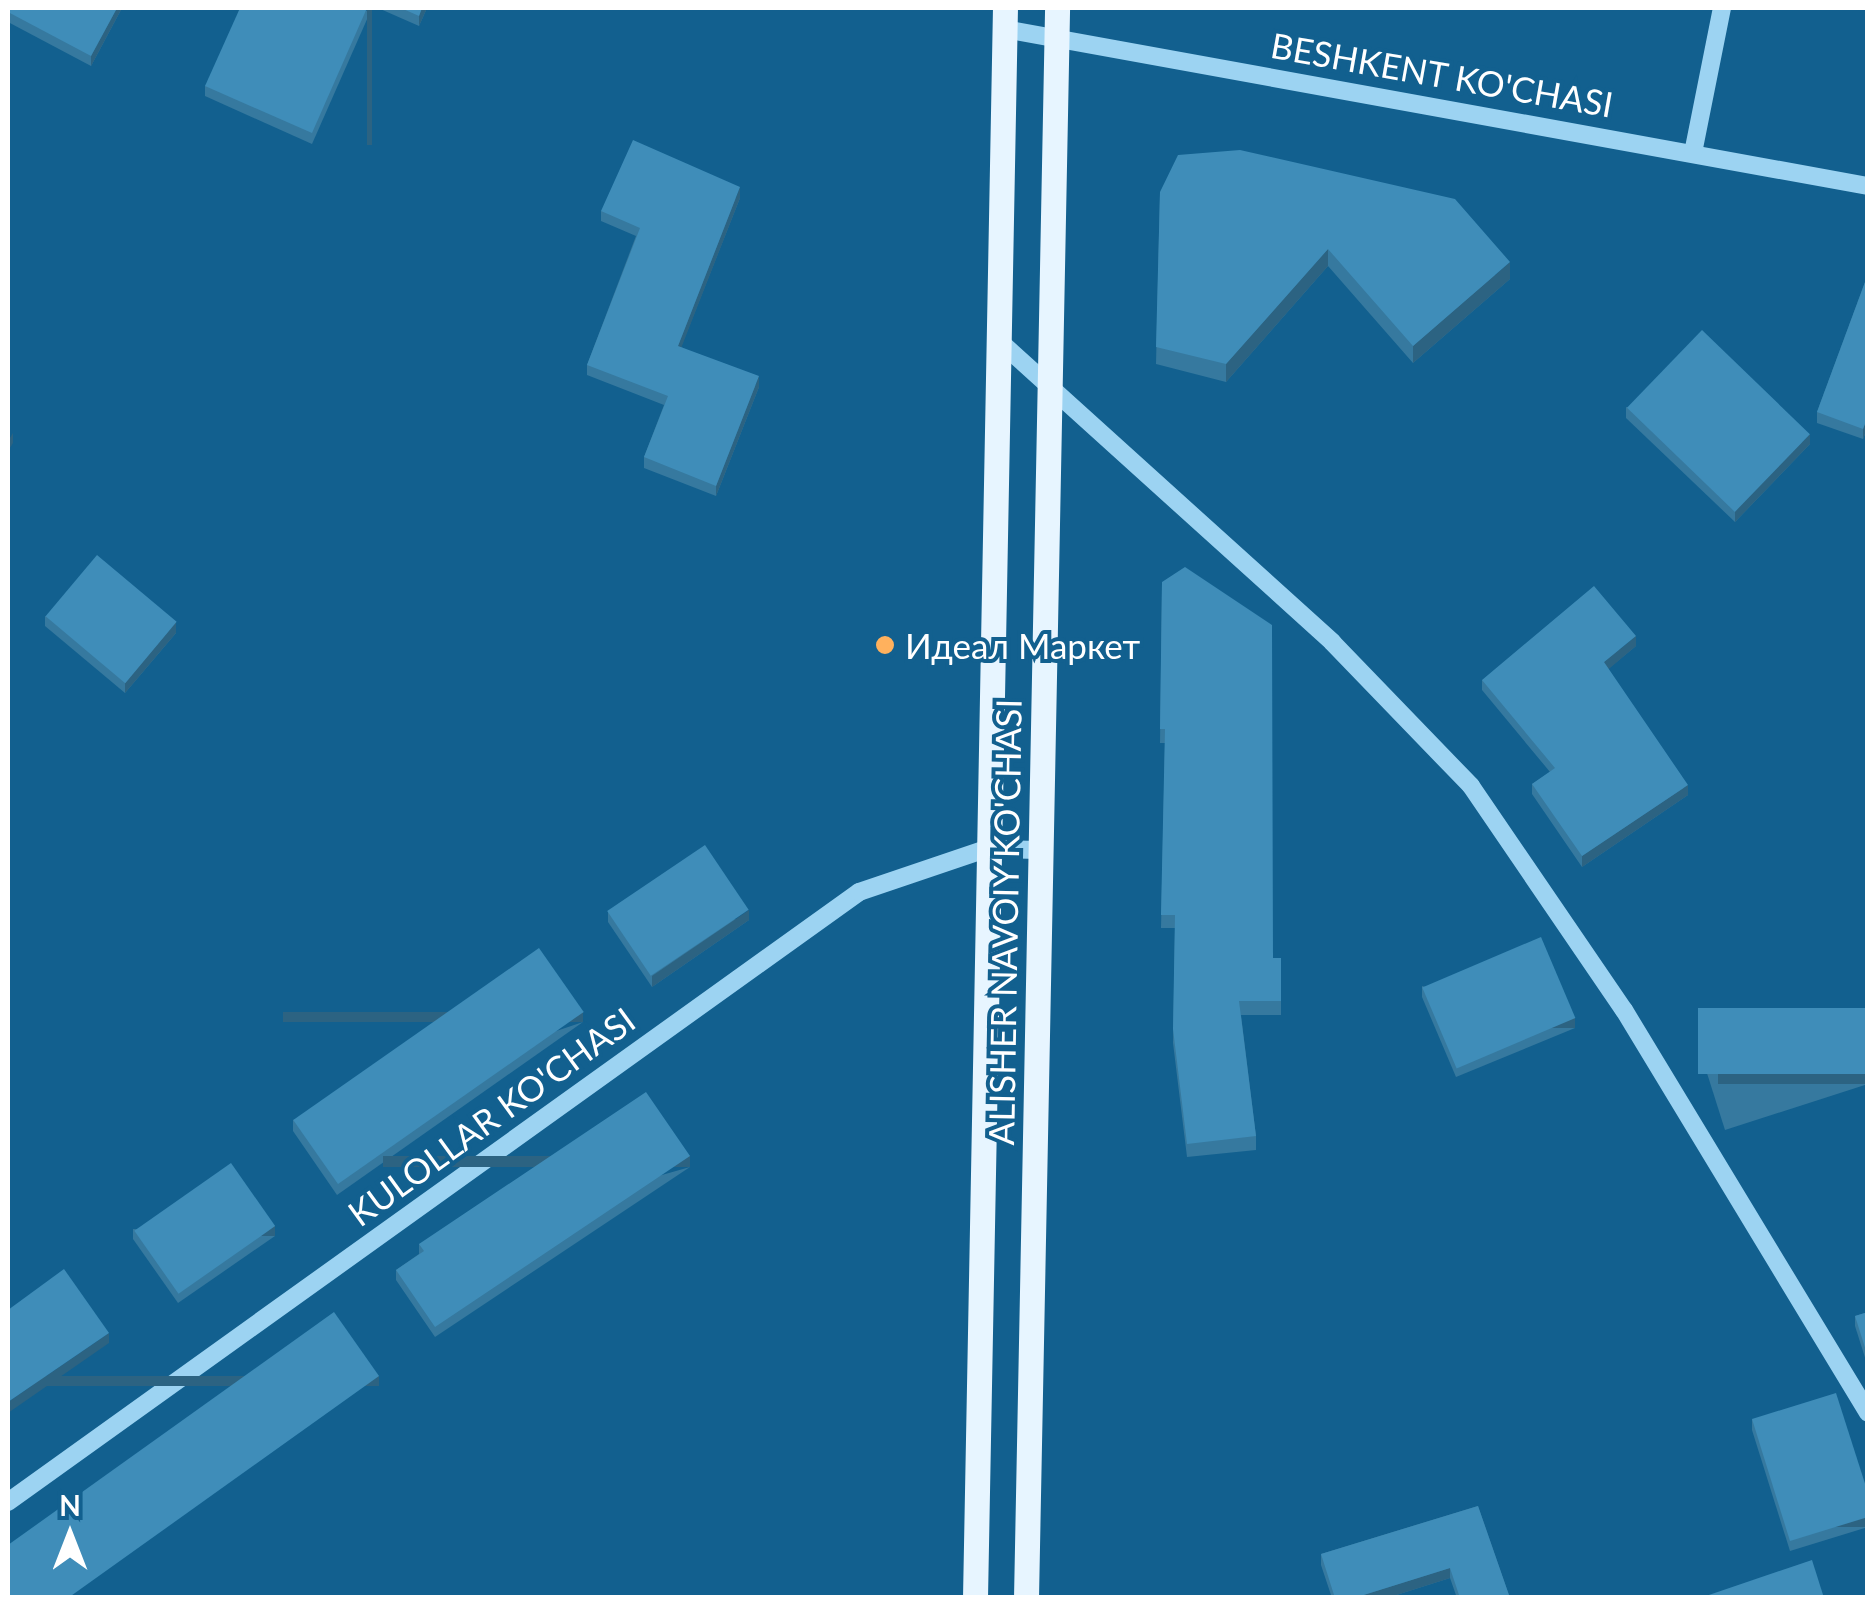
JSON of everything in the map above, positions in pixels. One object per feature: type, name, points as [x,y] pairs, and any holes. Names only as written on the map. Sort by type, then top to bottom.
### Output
[{"type":"main road","name":"ALISHER NAVOIY KO'CHASI","points":[[1026,1598],[1056,8]]},
{"type":"main road","name":"ALISHER NAVOIY KO'CHASI","points":[[975,1598],[1004,18]]},
{"type":"street","points":[[1694,153],[1722,8]]},
{"type":"street","name":"BESHKENT KO'CHASI","points":[[1004,18],[1056,36],[1868,186]]},
{"type":"street","points":[[997,339],[1051,383],[1332,642],[1471,786],[1624,1010],[1868,1414]]},
{"type":"street","name":"KULOLLAR KO'CHASI","points":[[8,1502],[859,892],[986,849],[1041,850]]},
{"type":"building","points":[[8,8],[117,8],[91,56],[8,12]]},
{"type":"building","points":[[240,8],[367,8],[312,133],[205,86]]},
{"type":"building","points":[[401,8],[422,8],[419,16]]},
{"type":"building","points":[[633,140],[740,187],[678,346],[759,376],[716,486],[644,457],[668,396],[587,365],[640,228],[601,211]]},
{"type":"building","points":[[1240,150],[1455,199],[1510,262],[1413,346],[1328,249],[1226,364],[1156,347],[1160,192],[1178,155]]},
{"type":"building","points":[[1868,274],[1868,416],[1863,429],[1817,412]]},
{"type":"building","points":[[1702,330],[1810,434],[1735,512],[1627,408]]},
{"type":"building","points":[[97,555],[177,622],[125,683],[46,616]]},
{"type":"building","points":[[1185,567],[1272,625],[1273,958],[1281,958],[1281,1001],[1239,1001],[1256,1136],[1187,1144],[1173,1029],[1175,915],[1161,915],[1165,729],[1160,729],[1162,582]]},
{"type":"building","points":[[1594,586],[1636,636],[1604,662],[1688,785],[1582,856],[1532,784],[1555,768],[1482,680]]},
{"type":"building","points":[[705,845],[749,910],[651,976],[607,911]]},
{"type":"building","points":[[1541,937],[1575,1018],[1457,1068],[1422,987]]},
{"type":"building","points":[[539,948],[584,1012],[338,1184],[293,1120]]},
{"type":"building","points":[[1698,1008],[1868,1008],[1868,1074],[1698,1074]]},
{"type":"building","points":[[646,1092],[690,1156],[435,1327],[396,1270],[424,1251],[419,1244]]},
{"type":"building","points":[[231,1163],[275,1226],[179,1294],[134,1231]]},
{"type":"building","points":[[64,1269],[109,1333],[8,1402],[8,1310]]},
{"type":"building","points":[[334,1312],[379,1376],[68,1598],[8,1598],[8,1545]]},
{"type":"building","points":[[1868,1312],[1868,1357],[1855,1316]]},
{"type":"building","points":[[1836,1393],[1868,1493],[1868,1517],[1790,1541],[1752,1419]]},
{"type":"building","points":[[1478,1506],[1510,1598],[1460,1598],[1450,1568],[1354,1598],[1335,1598],[1321,1554]]},
{"type":"building","points":[[1812,1560],[1824,1598],[1700,1598]]},
{"type":"place","name":"Идеал Маркет","points":[[885,645]]}]
